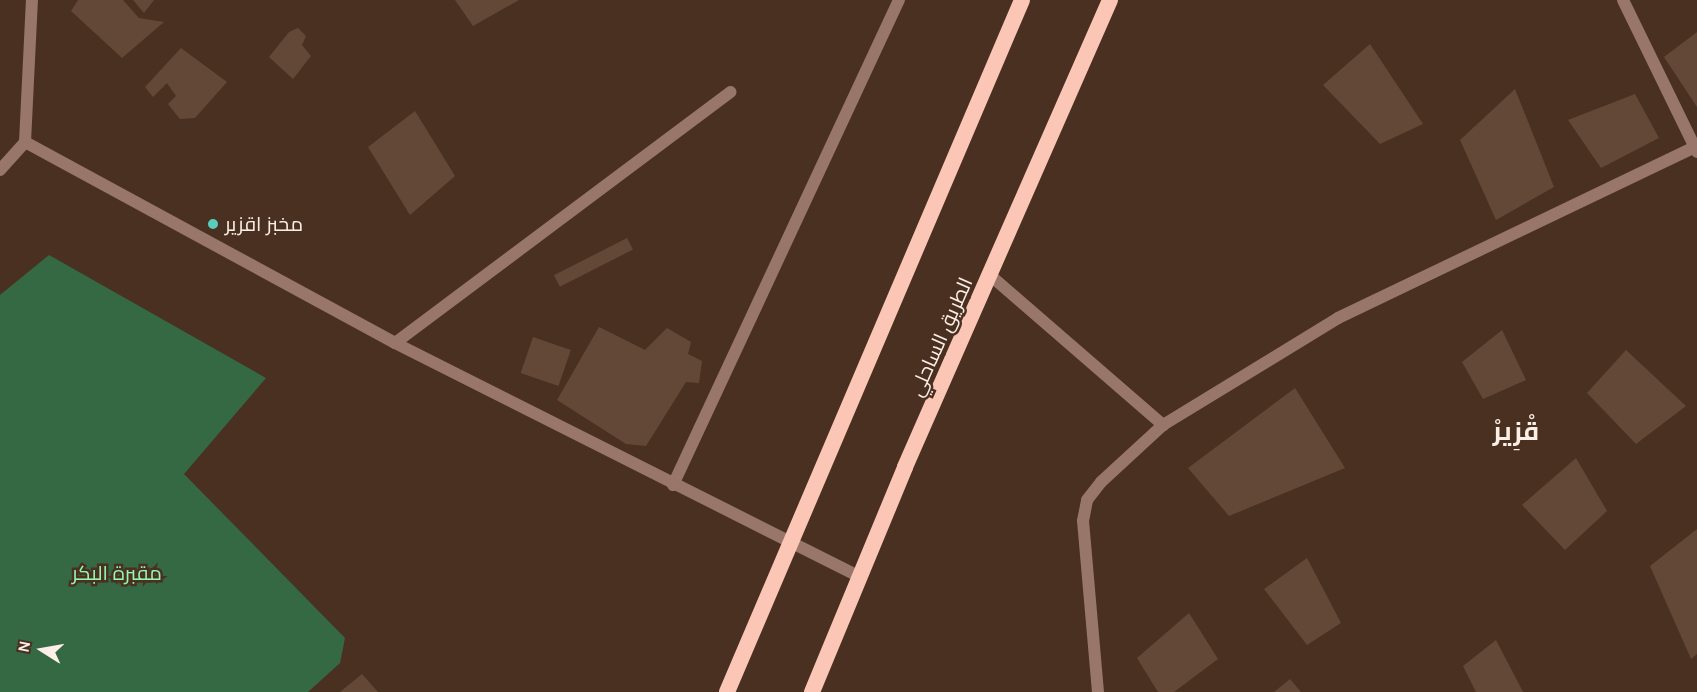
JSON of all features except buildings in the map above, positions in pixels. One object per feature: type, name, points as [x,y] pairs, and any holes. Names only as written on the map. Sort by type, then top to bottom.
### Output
[{"type":"highway","points":[[727,692],[1022,0]]},
{"type":"highway","name":"الطريق الساحلي","points":[[812,692],[1110,0]]},
{"type":"street","points":[[0,170],[25,142],[32,0]]},
{"type":"street","points":[[673,485],[899,0]]},
{"type":"street","points":[[1098,692],[1083,540],[1087,500],[1101,482],[1163,425],[1338,318],[1696,149],[1623,0]]},
{"type":"street","points":[[395,343],[731,92]]},
{"type":"street","points":[[25,142],[395,343],[673,485],[860,577]]},
{"type":"street","points":[[991,276],[1163,425]]},
{"type":"green space","name":"مقبرة البكر","points":[[49,255],[266,378],[184,474],[345,638],[340,663],[308,692],[0,692],[0,295]]},
{"type":"place","name":"مخبز اقزير","points":[[213,224]]},
{"type":"district","name":"قْزِيرْ","points":[[1516,432]]}]
